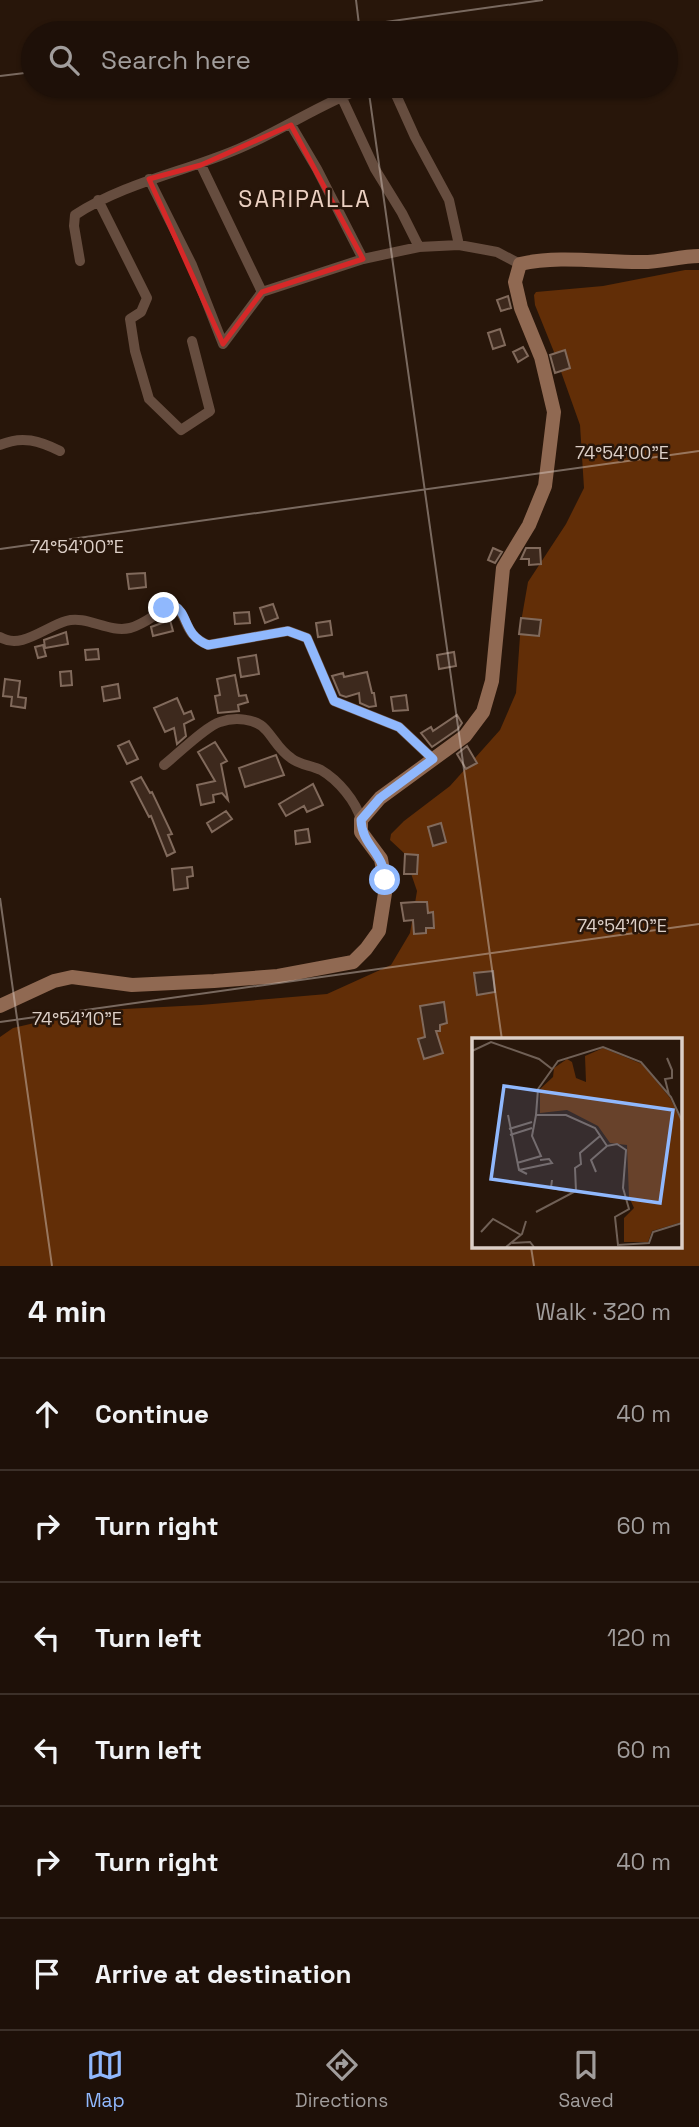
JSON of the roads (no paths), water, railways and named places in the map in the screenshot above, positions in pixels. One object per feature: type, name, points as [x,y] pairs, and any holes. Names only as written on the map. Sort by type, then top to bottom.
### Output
[{"type":"street","points":[[80,261],[74,226],[75,215],[98,200],[107,199],[149,179],[201,164],[291,125],[338,98]]},
{"type":"street","points":[[342,98],[375,169],[419,247]]},
{"type":"street","points":[[397,98],[449,200],[459,245]]},
{"type":"street","points":[[291,125],[363,259]]},
{"type":"street","points":[[201,164],[262,292]]},
{"type":"street","points":[[149,179],[192,265],[223,344],[262,292],[363,259],[419,247],[459,245],[497,252],[520,264],[532,261],[642,262],[699,256]]},
{"type":"street","points":[[98,200],[147,298],[141,312],[130,319],[135,351],[149,399],[181,430],[211,411],[192,341]]},
{"type":"street","points":[[361,820],[380,798],[465,736],[483,712],[492,681],[503,568],[529,525],[545,486],[554,412],[541,356],[515,282],[520,264]]},
{"type":"street","points":[[0,445],[29,439],[43,442],[60,451]]},
{"type":"street","points":[[0,637],[12,642],[67,621],[118,630],[131,628],[173,605],[179,608],[196,640],[208,645],[288,631],[307,638],[334,701],[399,727],[433,759]]},
{"type":"street","points":[[0,1006],[54,981],[72,977],[132,985],[214,981],[278,976],[353,962],[379,931],[386,887],[381,859],[361,832],[358,811],[343,789],[330,777],[320,770],[293,760],[277,747],[265,728],[243,719],[219,722],[164,765]]},
{"type":"district","name":"SARIPALLA","points":[[305,199]]}]
